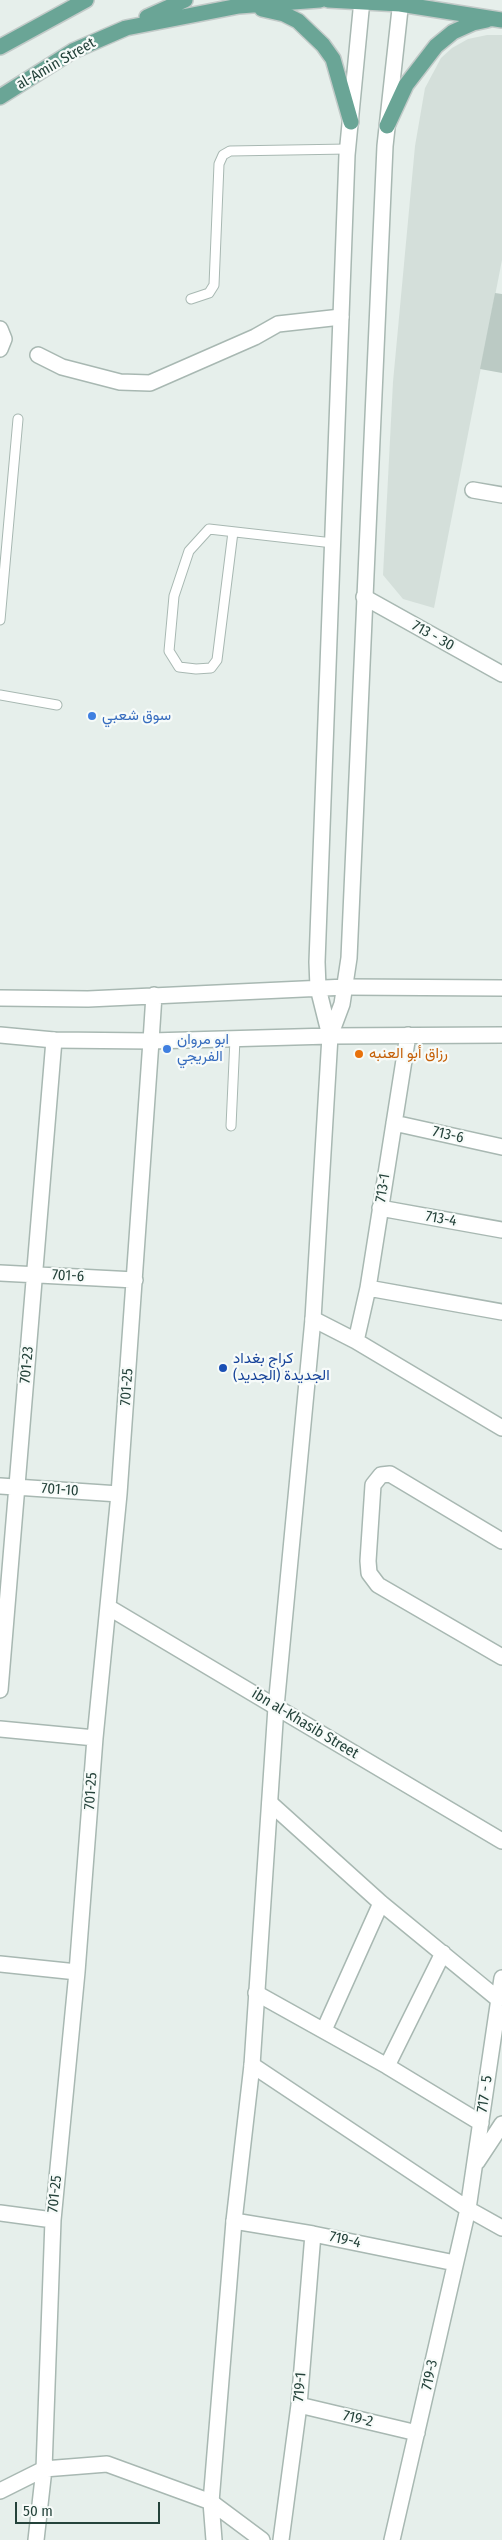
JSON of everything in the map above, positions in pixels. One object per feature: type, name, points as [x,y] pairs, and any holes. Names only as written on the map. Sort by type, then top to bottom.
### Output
[{"type":"main road","points":[[0,47],[86,0]]},
{"type":"main road","points":[[126,28],[185,0]]},
{"type":"main road","name":"al-Amin Street","points":[[0,97],[73,51],[126,28],[239,6],[320,0]]},
{"type":"main road","points":[[328,0],[400,2],[499,20]]},
{"type":"main road","points":[[239,6],[284,14],[298,21],[323,45],[333,59],[351,122]]},
{"type":"main road","points":[[387,126],[406,85],[436,46],[453,32],[473,22],[499,20]]},
{"type":"street","points":[[330,1036],[318,988],[316,962],[348,149],[362,0]]},
{"type":"street","points":[[214,2540],[212,2502],[234,2221],[252,2065],[276,1707],[313,1319],[330,1036],[346,987],[387,126],[400,2]]},
{"type":"street","points":[[38,355],[62,367],[120,382],[150,383],[255,337],[278,324],[341,317]]},
{"type":"street","points":[[0,329],[4,339],[0,349]]},
{"type":"street","points":[[473,490],[502,494]]},
{"type":"street","name":"713 - 30","points":[[364,597],[502,674]]},
{"type":"street","points":[[0,998],[88,999],[346,987],[502,988]]},
{"type":"street","name":"701-25","points":[[36,2540],[44,2469],[53,2220],[95,1738],[119,1494],[154,996]]},
{"type":"street","points":[[0,1035],[54,1040],[151,1042],[330,1036],[501,1036]]},
{"type":"street","name":"713-1","points":[[356,1341],[368,1288],[408,1035]]},
{"type":"street","name":"701-23","points":[[0,1690],[54,1040]]},
{"type":"street","name":"713-6","points":[[394,1123],[502,1147]]},
{"type":"street","name":"713-4","points":[[380,1208],[502,1230]]},
{"type":"street","name":"701-6","points":[[0,1273],[135,1280]]},
{"type":"street","points":[[368,1288],[502,1312]]},
{"type":"street","points":[[313,1319],[356,1341],[502,1428]]},
{"type":"street","points":[[502,1541],[390,1474],[381,1475],[373,1485],[368,1561],[369,1573],[378,1585],[502,1657]]},
{"type":"street","name":"701-10","points":[[0,1486],[119,1494]]},
{"type":"street","name":"ibn al-Khasib Street","points":[[108,1607],[502,1841]]},
{"type":"street","points":[[0,1730],[95,1738]]},
{"type":"street","points":[[270,1803],[381,1903],[498,1999]]},
{"type":"street","points":[[324,2030],[381,1903]]},
{"type":"street","points":[[387,2066],[443,1953]]},
{"type":"street","points":[[0,1964],[76,1972]]},
{"type":"street","name":"717 - 5","points":[[468,2209],[502,1978]]},
{"type":"street","points":[[256,1993],[387,2066],[481,2122]]},
{"type":"street","points":[[252,2065],[468,2209],[502,2228]]},
{"type":"street","points":[[474,2167],[502,2124]]},
{"type":"street","name":"719-3","points":[[392,2540],[468,2209]]},
{"type":"street","points":[[0,2213],[53,2220]]},
{"type":"street","name":"719-4","points":[[234,2221],[313,2234],[455,2263]]},
{"type":"street","name":"719-1","points":[[281,2540],[299,2405],[313,2234]]},
{"type":"street","name":"719-2","points":[[299,2405],[417,2433]]},
{"type":"street","points":[[0,2491],[44,2469],[107,2464],[212,2502],[262,2540]]},
{"type":"lane","points":[[191,299],[209,293],[214,285],[219,164],[223,155],[230,151],[348,149]]},
{"type":"lane","points":[[0,620],[18,419]]},
{"type":"lane","points":[[233,532],[217,660],[211,668],[196,669],[179,666],[169,651],[174,596],[189,551],[209,529],[332,543]]},
{"type":"lane","points":[[0,695],[57,705]]},
{"type":"lane","points":[[231,1126],[235,1039]]},
{"type":"shaded area","points":[[487,35],[502,35],[502,260],[434,608],[403,599],[383,575],[393,382],[415,146],[425,88],[441,58],[452,48],[468,39]]},
{"type":"building","points":[[495,293],[502,294],[502,373],[480,369]]},
{"type":"place","name":"سوق شعبي","points":[[92,716]]},
{"type":"place","name":"ابو مروان الفريجي","points":[[167,1049]]},
{"type":"place","name":"رزاق أبو العنبه","points":[[359,1054]]},
{"type":"place","name":"كراج بغداد الجديدة (الجديد)","points":[[223,1368]]}]
